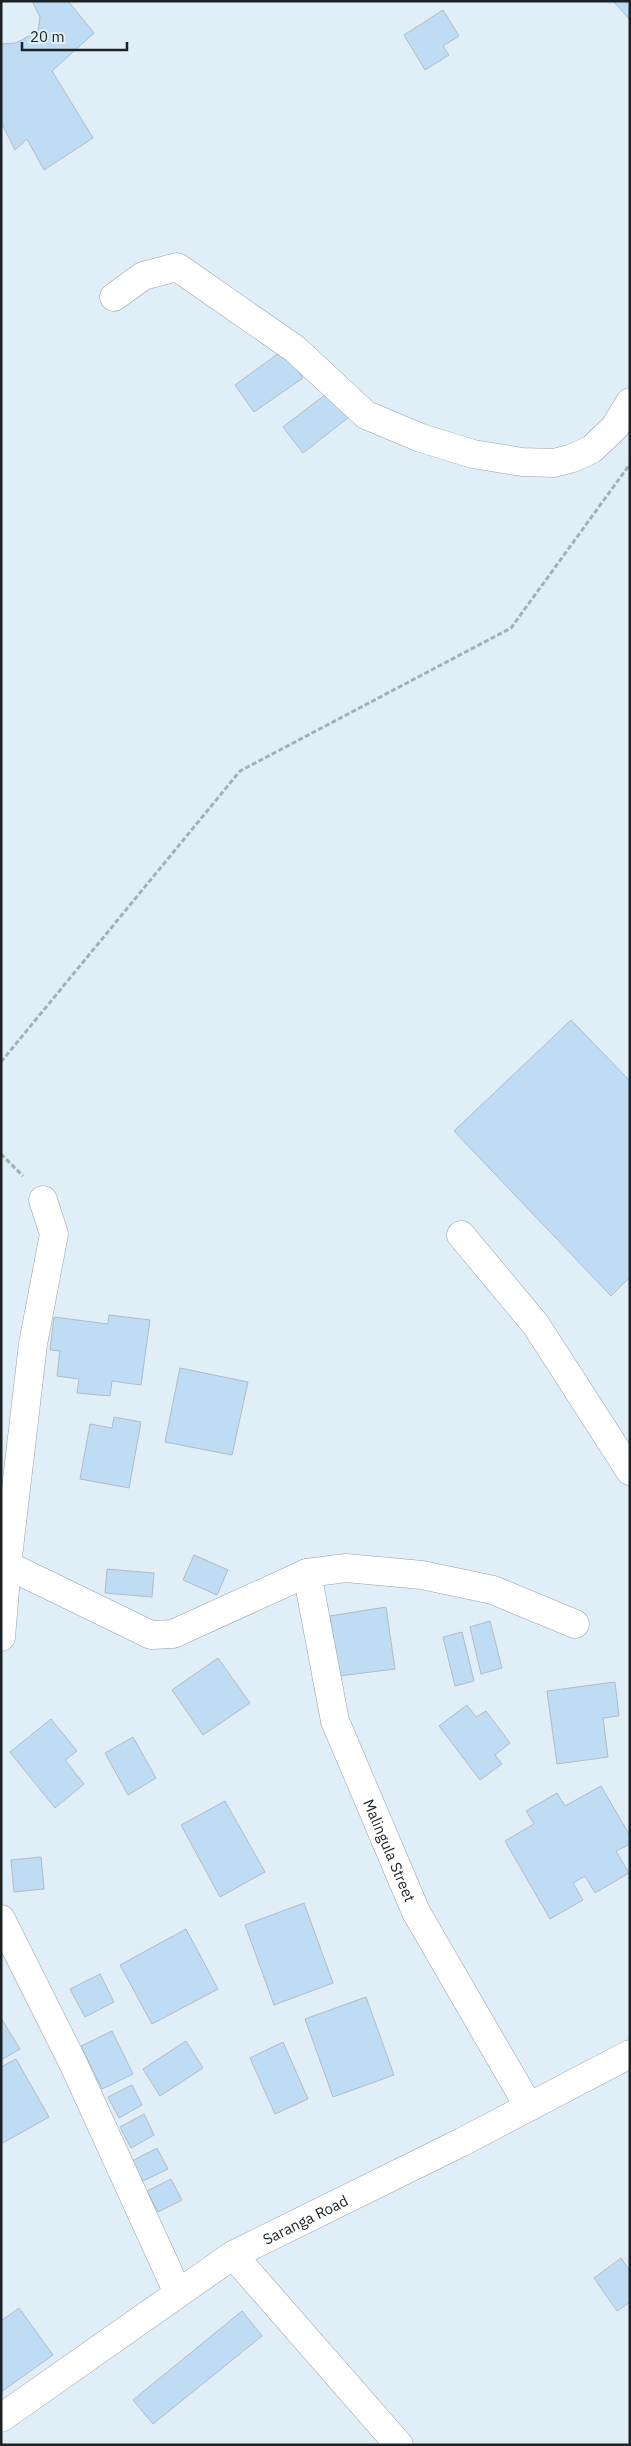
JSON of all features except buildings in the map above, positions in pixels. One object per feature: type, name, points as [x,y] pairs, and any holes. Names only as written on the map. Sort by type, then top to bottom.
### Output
[{"type":"street","points":[[114,297],[143,276],[177,267],[295,349],[366,415],[421,438],[473,454],[522,462],[546,463],[573,458],[592,449],[615,427],[630,402]]},
{"type":"street","points":[[1,1637],[7,1565],[33,1344],[54,1234],[43,1200]]},
{"type":"street","points":[[460,1235],[536,1326],[630,1471]]},
{"type":"street","points":[[7,1565],[151,1635],[173,1634],[307,1573],[346,1568],[422,1575],[493,1590],[575,1624]]},
{"type":"street","name":"Malingula Street","points":[[307,1573],[335,1721],[416,1912],[529,2107]]},
{"type":"street","points":[[1,1919],[73,2063],[178,2293]]},
{"type":"street","name":"Saranga Road","points":[[1,2418],[232,2255],[529,2107],[630,2054]]},
{"type":"street","points":[[232,2255],[399,2445]]},
{"type":"path","points":[[1,1062],[240,771],[511,628],[630,464]]},
{"type":"path","points":[[1,1154],[6,1161]]}]
